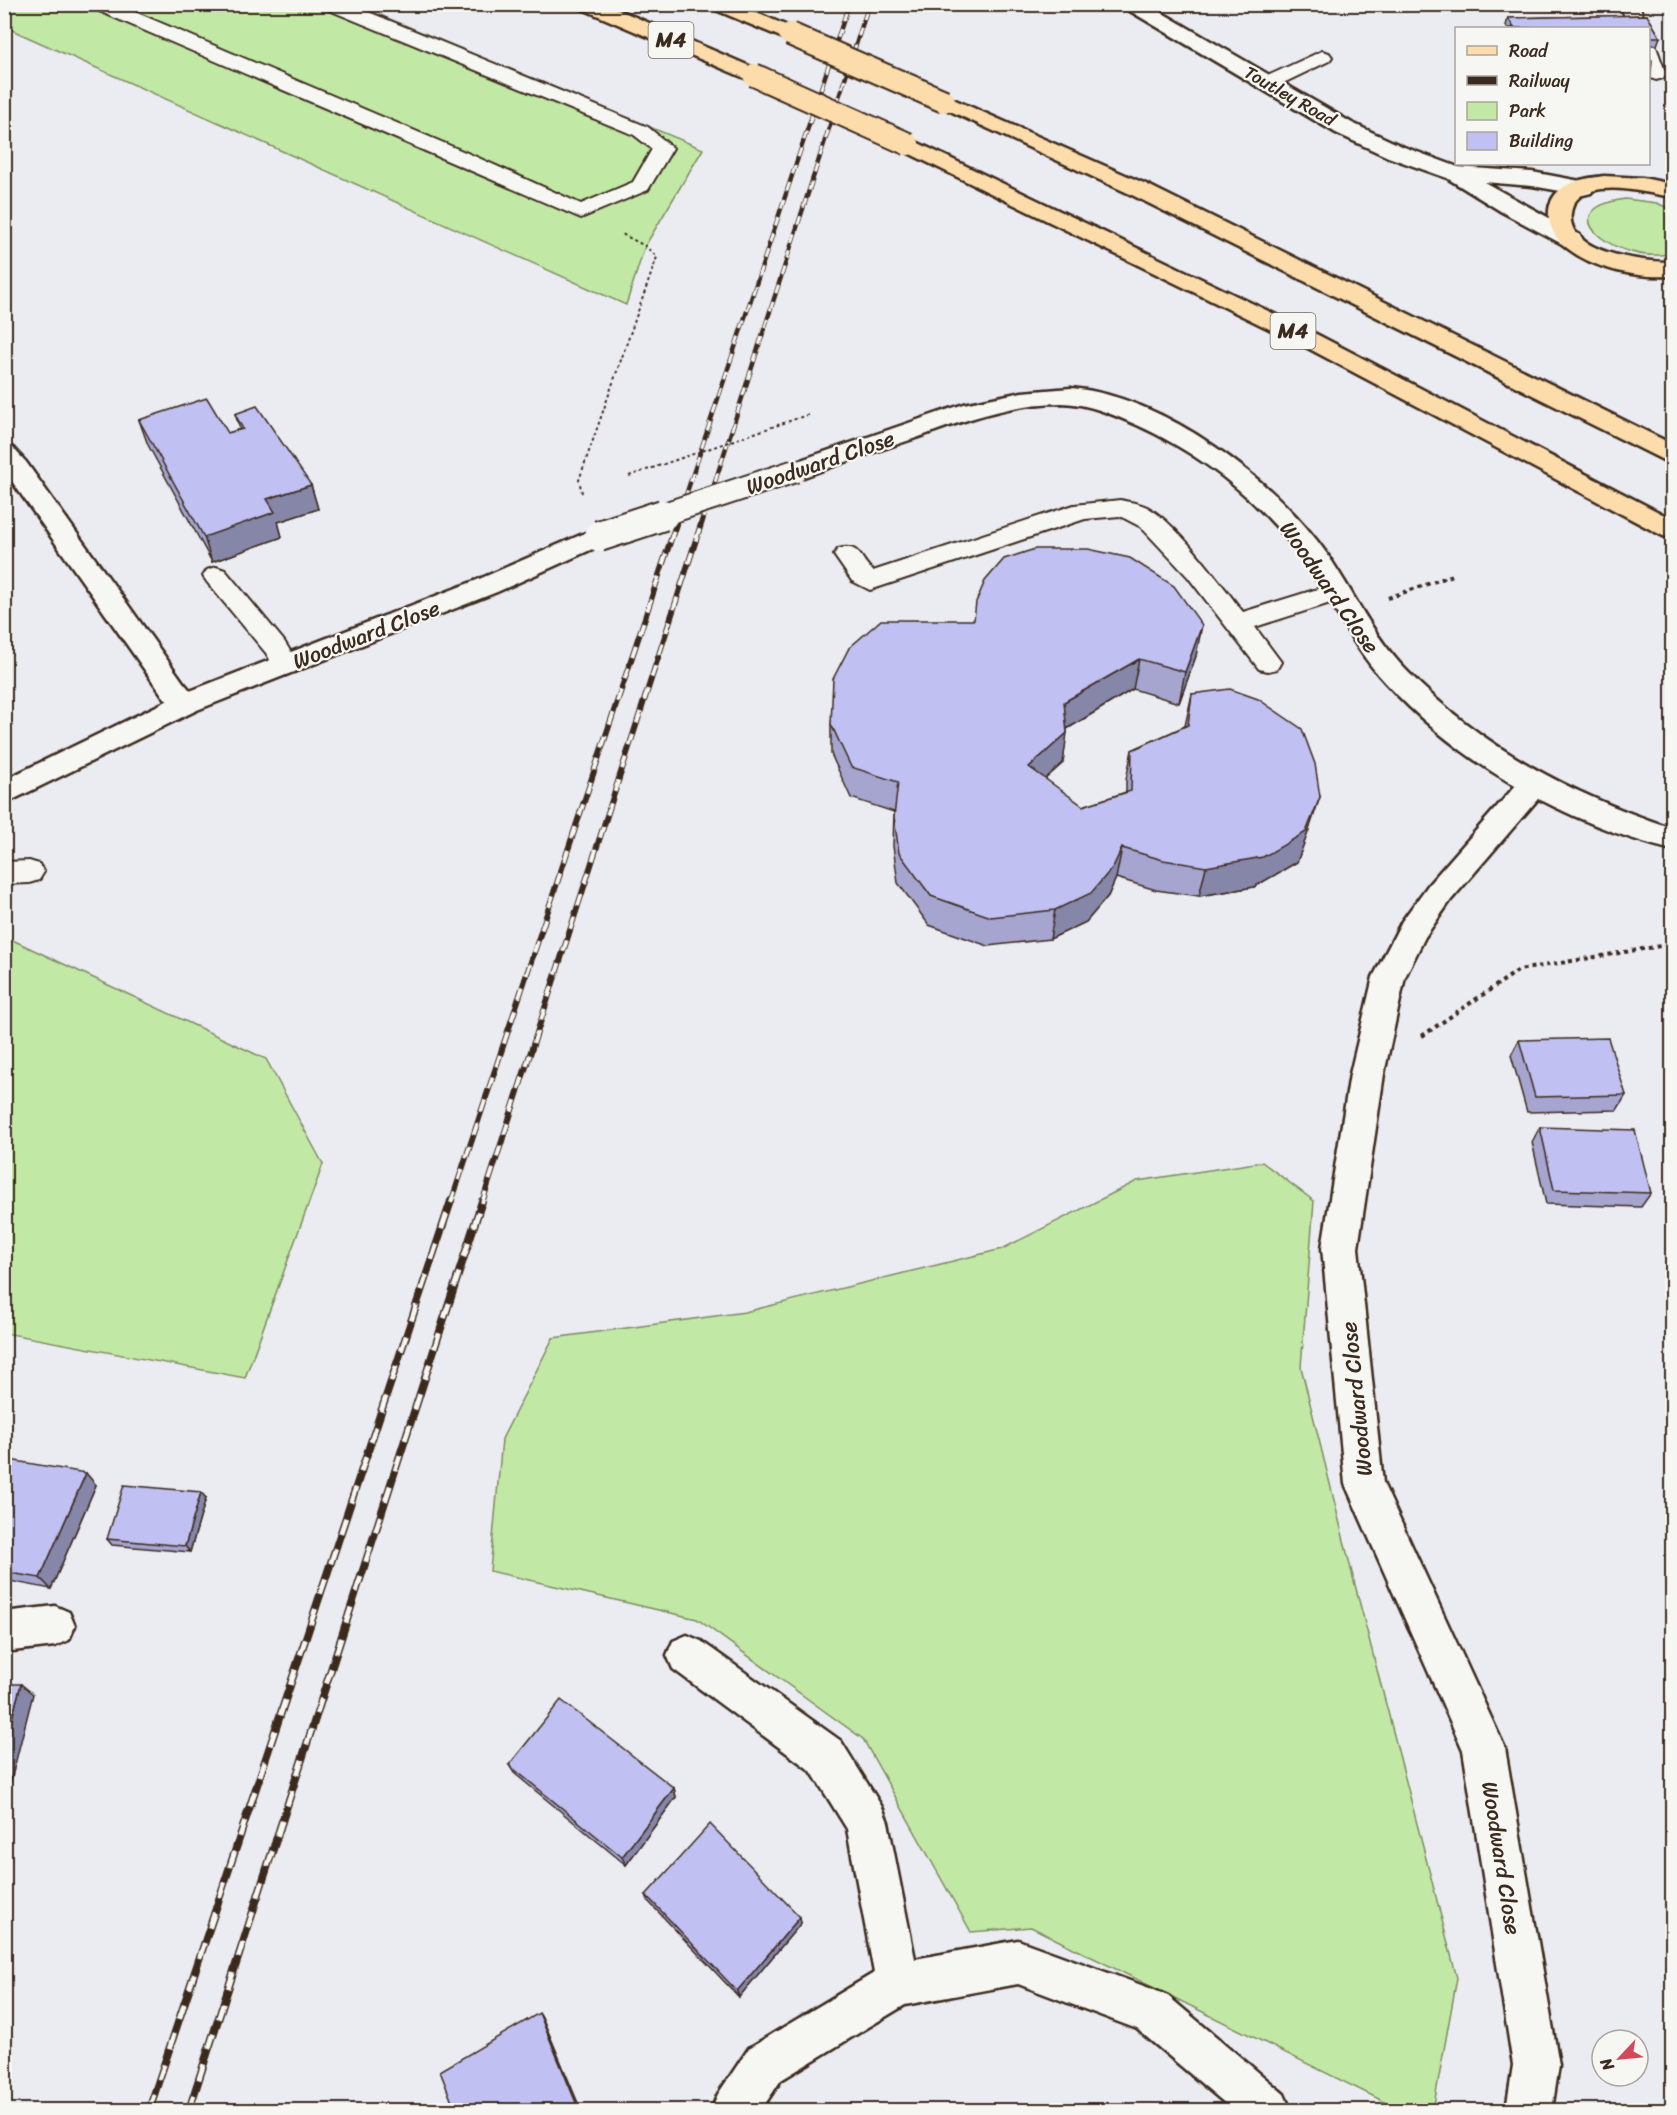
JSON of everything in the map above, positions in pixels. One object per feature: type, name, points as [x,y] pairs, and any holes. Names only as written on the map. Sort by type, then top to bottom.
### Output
[{"type":"main road","name":"M4","points":[[587,4],[908,144],[1310,340],[1672,530]]},
{"type":"main road","name":"M4","points":[[717,4],[944,101],[1138,189],[1672,454]]},
{"type":"main road","points":[[1672,171],[1582,188],[1567,197],[1559,210],[1560,225],[1572,240],[1603,258],[1643,269],[1672,282]]},
{"type":"main road","points":[[1620,181],[1672,191]]},
{"type":"main road","points":[[1643,269],[1672,269]]},
{"type":"street","name":"Toutley Road","points":[[1132,4],[1365,139],[1455,173],[1510,207],[1572,240]]},
{"type":"street","name":"Toutley Road","points":[[1455,173],[1532,179],[1582,188]]},
{"type":"street","name":"Woodward Close","points":[[4,793],[187,703],[487,586],[599,536],[981,407],[1047,397],[1071,396],[1095,399],[1149,420],[1203,449],[1231,470],[1280,514],[1316,560],[1374,652],[1396,677],[1426,706],[1498,762],[1534,784],[1589,811],[1672,839]]},
{"type":"street","points":[[4,454],[17,468],[173,689],[187,703]]},
{"type":"street","name":"Woodward Close","points":[[1529,2110],[1536,2065],[1484,1749],[1364,1484],[1340,1248],[1367,1074],[1389,977],[1413,930],[1440,892],[1534,784]]},
{"type":"street","points":[[4,1632],[55,1626]]},
{"type":"street","points":[[687,1655],[826,1756],[867,1822],[898,1984]]},
{"type":"street","points":[[734,2110],[765,2064],[898,1984],[1018,1962],[1152,2012],[1268,2110]]},
{"type":"lane","points":[[99,4],[465,159],[581,212],[641,186],[663,148],[640,131],[331,4]]},
{"type":"lane","points":[[1629,4],[1638,27]]},
{"type":"lane","points":[[1650,53],[1659,74]]},
{"type":"lane","points":[[1268,83],[1322,57]]},
{"type":"lane","points":[[847,555],[866,580],[870,581],[1083,512],[1120,508],[1136,512],[1156,527],[1197,571],[1268,662]]},
{"type":"lane","points":[[216,576],[275,647],[286,665]]},
{"type":"lane","points":[[1239,623],[1342,602]]},
{"type":"path","points":[[582,493],[579,480],[657,257],[645,246]]},
{"type":"path","points":[[627,477],[810,414]]},
{"type":"path","points":[[1342,602],[1452,575]]},
{"type":"path","points":[[1367,1074],[1519,970],[1672,944]]},
{"type":"green space","points":[[5,5],[356,5],[703,149],[645,246],[626,305],[5,27]]},
{"type":"green space","points":[[1625,199],[1657,203],[1672,210],[1672,253],[1652,255],[1632,252],[1599,236],[1591,225],[1591,214],[1601,205]]},
{"type":"green space","points":[[4,936],[266,1059],[323,1164],[245,1378],[5,1333]]},
{"type":"green space","points":[[1262,1162],[1314,1201],[1301,1367],[1457,1978],[1433,2110],[1401,2110],[1031,1927],[971,1932],[863,1739],[697,1619],[490,1571],[502,1439],[553,1338],[745,1312],[1002,1249],[1137,1181]]},
{"type":"building","points":[[1647,15],[1660,37],[1650,37],[1650,27],[1513,27],[1508,18]]},
{"type":"building","points":[[1650,60],[1652,60],[1650,85]]},
{"type":"building","points":[[207,398],[228,433],[243,429],[235,414],[257,406],[311,485],[267,499],[275,512],[204,537],[139,420]]},
{"type":"building","points":[[1035,549],[1088,549],[1130,558],[1174,586],[1202,625],[1185,672],[1139,659],[1064,702],[1067,733],[1029,767],[1083,806],[1131,791],[1132,750],[1188,725],[1192,694],[1230,689],[1258,699],[1302,729],[1315,764],[1320,797],[1306,832],[1263,857],[1206,867],[1163,860],[1122,848],[1113,867],[1091,893],[1055,910],[991,917],[931,896],[899,853],[894,817],[898,782],[851,767],[831,724],[833,679],[849,648],[881,620],[974,620],[976,602],[985,581],[1004,559]]},
{"type":"building","points":[[1608,1038],[1626,1095],[1535,1097],[1519,1040]]},
{"type":"building","points":[[1540,1127],[1635,1130],[1651,1193],[1554,1190]]},
{"type":"building","points":[[4,1459],[86,1473],[40,1578],[4,1572]]},
{"type":"building","points":[[124,1485],[201,1492],[185,1546],[107,1539]]},
{"type":"building","points":[[4,1684],[21,1684],[4,1748]]},
{"type":"building","points":[[561,1700],[674,1788],[622,1857],[509,1765]]},
{"type":"building","points":[[710,1824],[800,1917],[737,1991],[646,1895]]},
{"type":"building","points":[[539,2013],[579,2110],[455,2110],[440,2071]]},
{"type":"railway","points":[[679,516],[849,4]]},
{"type":"railway","points":[[704,516],[869,4]]},
{"type":"railway","points":[[451,1203],[679,515]]},
{"type":"railway","points":[[482,1203],[704,515]]},
{"type":"railway","points":[[149,2110],[451,1201]]},
{"type":"railway","points":[[189,2110],[482,1201]]}]
